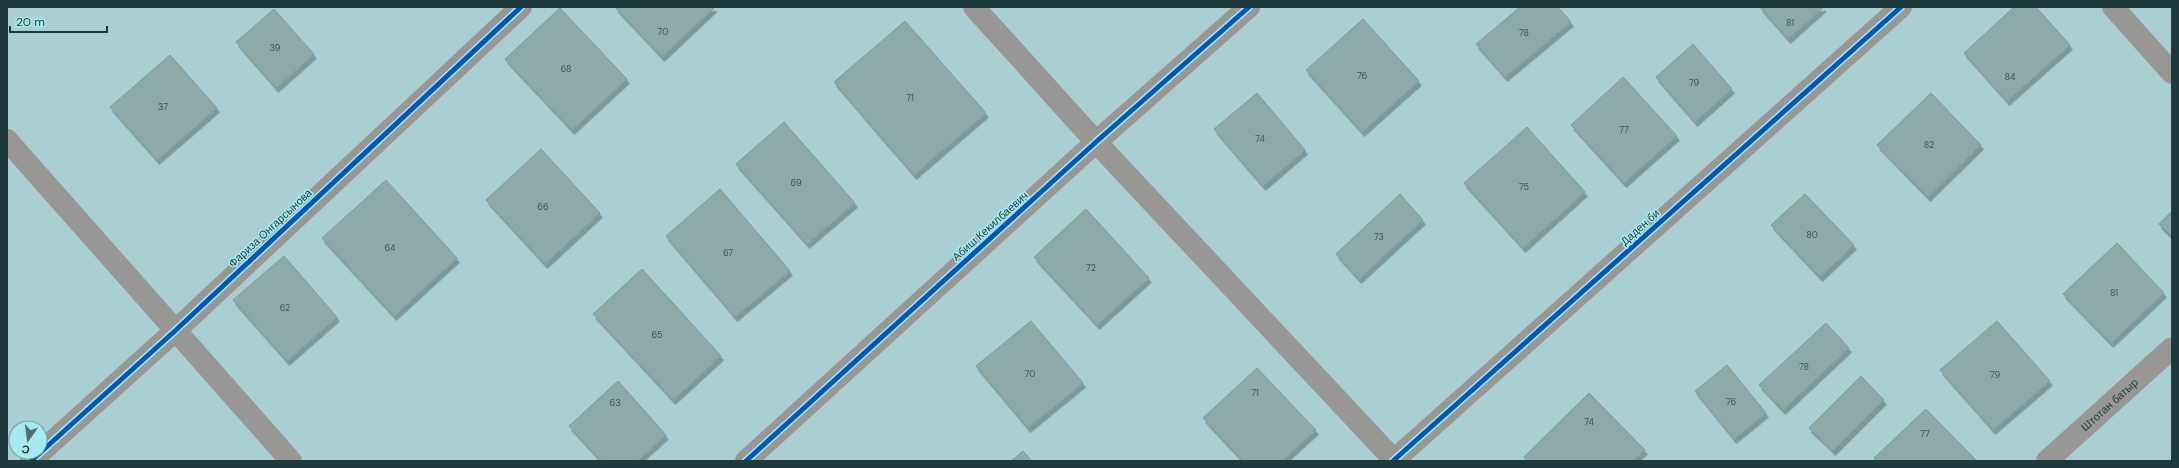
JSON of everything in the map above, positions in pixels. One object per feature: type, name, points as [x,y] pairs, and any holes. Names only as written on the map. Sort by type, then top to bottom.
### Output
[{"type":"street","name":"Фариза Онгарсынова","points":[[31,461],[176,330],[521,7]]},
{"type":"street","points":[[974,7],[1096,142],[1394,461]]},
{"type":"street","name":"Абиш Кекилбаевич","points":[[746,461],[1096,142],[1249,7]]},
{"type":"street","name":"Даден би","points":[[1394,461],[1901,7]]},
{"type":"street","points":[[2113,7],[2172,73]]},
{"type":"street","points":[[7,140],[292,461]]},
{"type":"street","name":"Штотан батыр","points":[[2047,461],[2172,348]]},
{"type":"building","points":[[615,7],[715,7],[662,57]]},
{"type":"building","points":[[1520,7],[1558,7],[1571,22],[1505,77],[1476,44]]},
{"type":"building","points":[[1760,7],[1824,7],[1788,39]]},
{"type":"building","points":[[2014,7],[2036,7],[2070,45],[2007,101],[1964,53]]},
{"type":"building","points":[[560,8],[627,79],[572,130],[505,59]]},
{"type":"building","points":[[274,9],[314,54],[276,88],[236,42]]},
{"type":"building","points":[[1363,19],[1419,81],[1362,132],[1306,70]]},
{"type":"building","points":[[905,21],[986,113],[914,175],[834,82]]},
{"type":"building","points":[[1693,44],[1732,89],[1695,122],[1656,77]]},
{"type":"building","points":[[170,55],[217,108],[157,160],[110,107]]},
{"type":"building","points":[[1623,77],[1677,136],[1624,183],[1571,125]]},
{"type":"building","points":[[1257,93],[1305,150],[1263,186],[1214,129]]},
{"type":"building","points":[[1931,93],[1981,145],[1928,197],[1877,145]]},
{"type":"building","points":[[784,122],[855,203],[807,244],[736,164]]},
{"type":"building","points":[[1527,127],[1585,192],[1523,248],[1464,183]]},
{"type":"building","points":[[541,149],[600,213],[545,264],[486,200]]},
{"type":"building","points":[[386,180],[457,258],[394,316],[322,238]]},
{"type":"building","points":[[720,189],[790,271],[735,317],[666,236]]},
{"type":"building","points":[[1400,194],[1423,220],[1359,279],[1336,254]]},
{"type":"building","points":[[1805,194],[1854,245],[1820,277],[1771,225]]},
{"type":"building","points":[[1086,209],[1149,278],[1097,325],[1034,257]]},
{"type":"building","points":[[2172,211],[2172,237],[2159,224]]},
{"type":"building","points":[[2117,243],[2164,293],[2111,343],[2063,294]]},
{"type":"building","points":[[284,256],[337,317],[287,361],[233,300]]},
{"type":"building","points":[[642,269],[721,356],[673,400],[593,314]]},
{"type":"building","points":[[1031,321],[1083,383],[1028,428],[976,366]]},
{"type":"building","points":[[1997,321],[2050,381],[1993,430],[1940,370]]},
{"type":"building","points":[[1826,323],[1849,348],[1783,410],[1759,385]]},
{"type":"building","points":[[1727,365],[1766,413],[1734,439],[1695,391]]},
{"type":"building","points":[[1257,368],[1316,430],[1282,461],[1243,461],[1203,418]]},
{"type":"building","points":[[1861,376],[1884,400],[1833,451],[1809,428]]},
{"type":"building","points":[[618,381],[666,435],[637,461],[601,461],[569,426]]},
{"type":"building","points":[[1589,393],[1645,450],[1633,461],[1527,461],[1524,457]]},
{"type":"building","points":[[1926,409],[1977,461],[1877,461],[1874,458]]},
{"type":"building","points":[[1023,451],[1032,461],[1011,461]]},
{"type":"cycle path","points":[[31,461],[176,330],[521,7]]},
{"type":"cycle path","points":[[746,461],[1096,142],[1249,7]]},
{"type":"cycle path","points":[[1393,461],[1901,7]]}]
